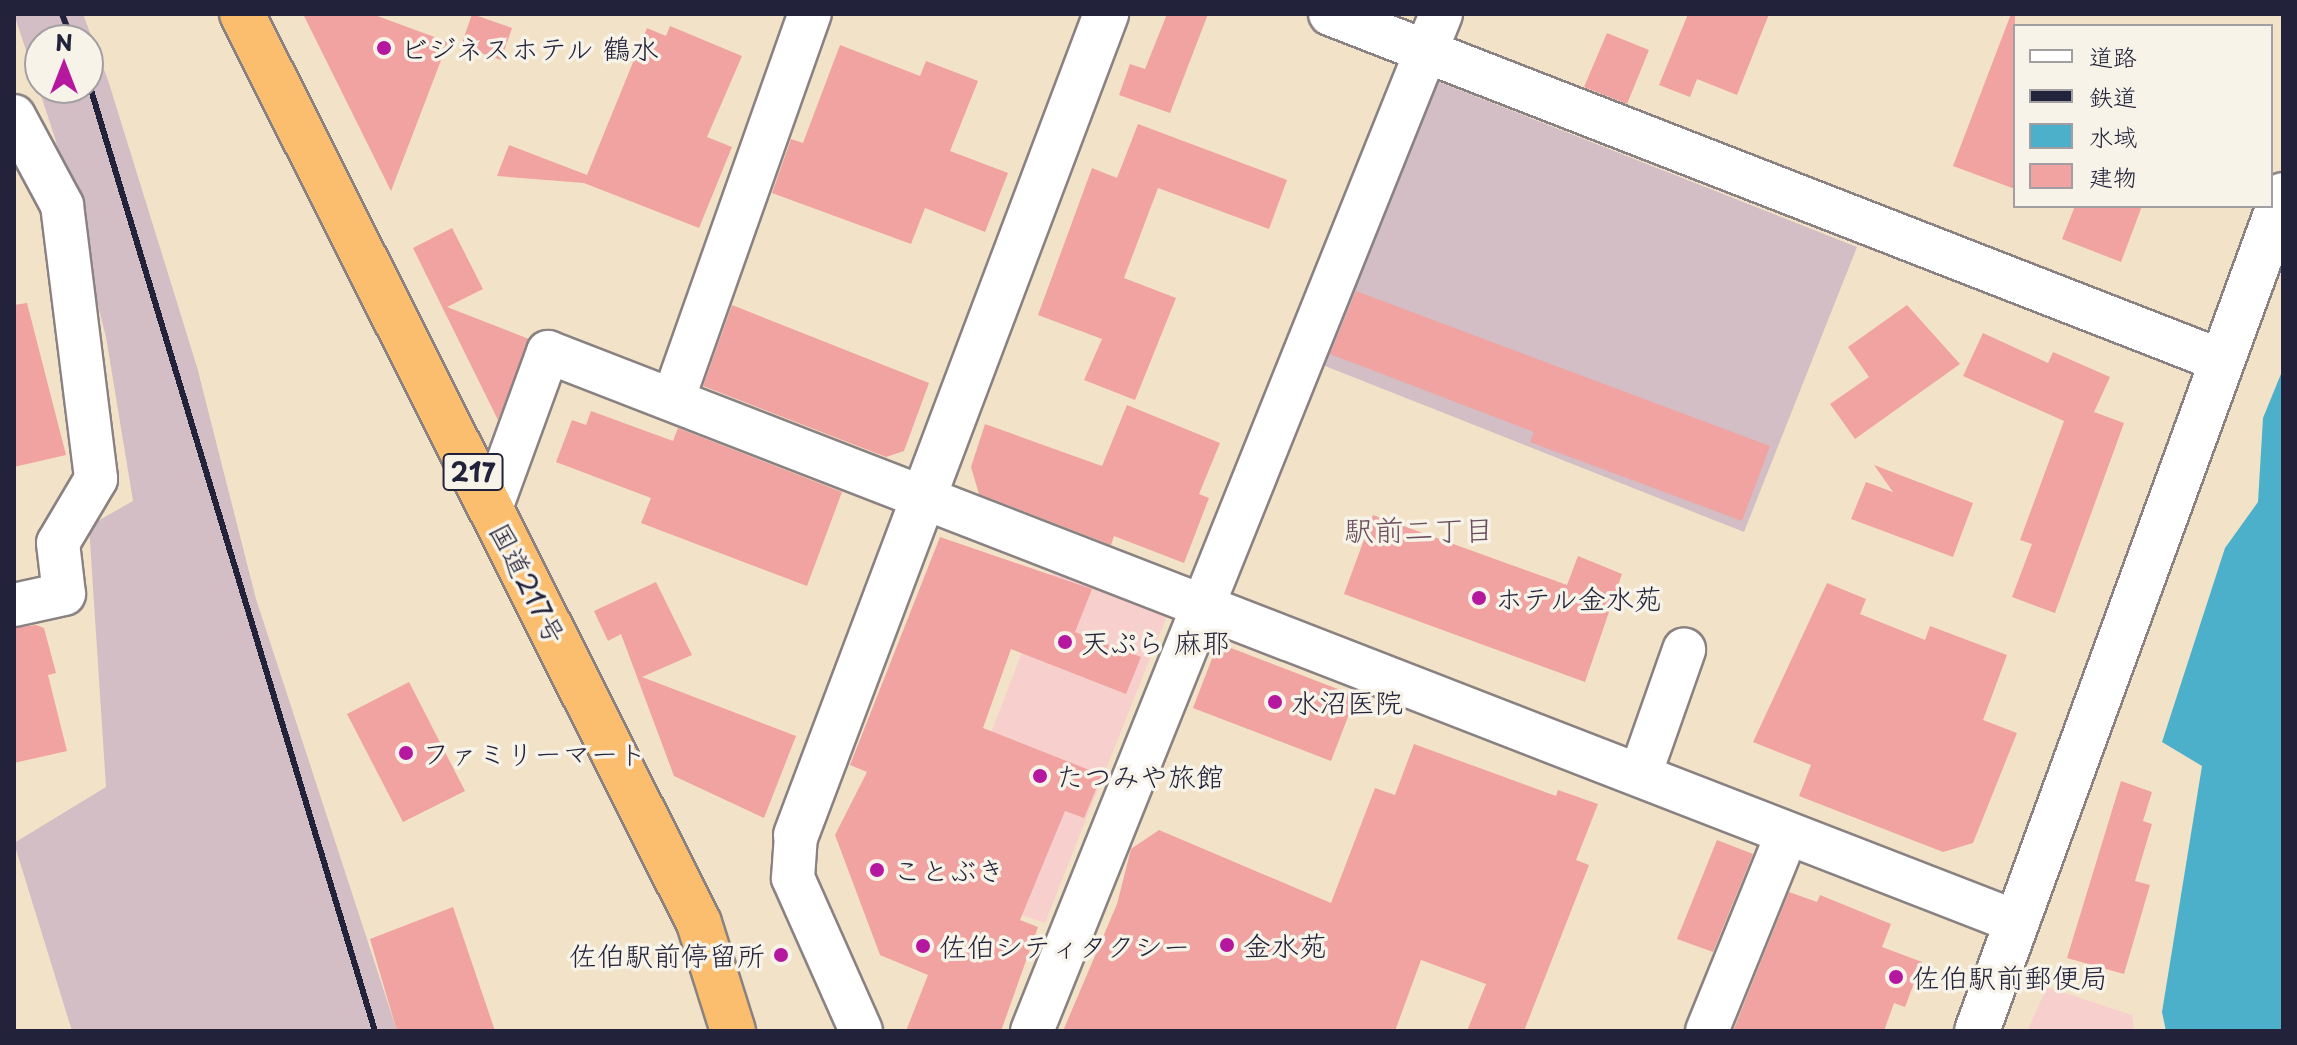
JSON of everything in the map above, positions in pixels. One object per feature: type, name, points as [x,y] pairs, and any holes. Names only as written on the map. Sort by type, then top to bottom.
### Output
[{"type":"highway","name":"国道217号","points":[[242,14],[699,923],[733,1031]]},
{"type":"street","points":[[674,397],[810,14]]},
{"type":"street","points":[[861,1031],[793,878],[796,835],[1106,14]]},
{"type":"street","points":[[1330,14],[1434,33],[2222,361]]},
{"type":"street","points":[[1032,1031],[1434,33]]},
{"type":"street","points":[[14,116],[62,205],[96,479],[58,543],[64,594],[14,605]]},
{"type":"street","points":[[1977,1031],[2014,921],[2283,195]]},
{"type":"street","points":[[491,508],[548,352],[674,397],[2014,921]]},
{"type":"street","points":[[1640,775],[1684,650]]},
{"type":"street","points":[[1707,1031],[1787,834]]},
{"type":"shaded area","points":[[14,14],[83,14],[87,24],[24,24],[24,44]]},
{"type":"shaded area","points":[[104,69],[197,367],[256,599],[397,1031],[72,1031],[14,843],[106,787],[89,526],[133,501],[106,337],[44,104],[104,104]]},
{"type":"shaded area","points":[[1429,78],[1857,247],[1744,532],[1315,362]]},
{"type":"shaded area","points":[[1056,563],[1167,616],[1045,923],[933,884]]},
{"type":"shaded area","points":[[2047,987],[2132,1015],[2134,1031],[2027,1031]]},
{"type":"water","points":[[2283,369],[2283,1031],[2166,1031],[2162,1012],[2202,766],[2162,742],[2225,548],[2258,502],[2263,418]]},
{"type":"building","points":[[303,14],[372,14],[448,42],[391,191]]},
{"type":"building","points":[[472,14],[512,28],[501,60],[461,46]]},
{"type":"building","points":[[1167,14],[1208,14],[1170,113],[1119,95],[1130,64],[1145,69]]},
{"type":"building","points":[[1688,14],[1769,14],[1737,95],[1697,79],[1690,97],[1659,85]]},
{"type":"building","points":[[2011,14],[2015,14],[2013,188],[1953,166]]},
{"type":"building","points":[[670,26],[742,56],[707,137],[732,147],[699,228],[584,183],[497,176],[509,145],[587,175],[647,28],[666,36]]},
{"type":"building","points":[[1607,33],[1649,50],[1627,104],[1584,87]]},
{"type":"building","points":[[840,45],[920,76],[926,61],[978,81],[950,151],[1008,173],[985,232],[925,208],[911,244],[772,193],[791,139],[803,143]]},
{"type":"building","points":[[1138,124],[1287,180],[1269,229],[1158,188],[1124,278],[1176,298],[1135,400],[1084,380],[1102,339],[1038,315],[1092,168],[1117,178]]},
{"type":"building","points":[[2074,208],[2141,208],[2121,262],[2062,239]]},
{"type":"building","points":[[452,228],[483,289],[447,307],[529,339],[498,420],[413,248]]},
{"type":"building","points":[[1356,291],[1770,446],[1742,521],[1530,442],[1534,432],[1330,354]]},
{"type":"building","points":[[27,303],[66,455],[14,467],[14,305]]},
{"type":"building","points":[[732,305],[929,383],[904,451],[886,457],[703,386]]},
{"type":"building","points":[[1907,305],[1960,364],[1855,439],[1830,404],[1869,377],[1848,347]]},
{"type":"building","points":[[1983,333],[2048,363],[2053,352],[2110,377],[2094,412],[2124,423],[2055,613],[2012,597],[2032,544],[2020,540],[2064,421],[1963,376]]},
{"type":"building","points":[[1127,405],[1220,443],[1199,494],[1209,498],[1184,563],[1114,536],[1111,545],[979,494],[971,467],[985,424],[1102,466]]},
{"type":"building","points":[[591,411],[673,441],[678,428],[842,492],[807,586],[641,523],[651,498],[556,462],[572,420],[586,425]]},
{"type":"building","points":[[1874,465],[1973,503],[1953,557],[1851,519],[1866,482],[1893,492]]},
{"type":"building","name":"ホテル金水苑","points":[[1373,515],[1567,585],[1578,556],[1622,574],[1585,682],[1344,594]]},
{"type":"building","points":[[940,537],[1092,589],[1075,632],[1141,657],[1126,694],[1011,649],[983,728],[1102,775],[1084,818],[1065,811],[1020,920],[1038,927],[1001,1031],[906,1031],[928,975],[880,955],[835,835],[867,772],[850,765]]},
{"type":"building","points":[[656,582],[692,655],[642,677],[796,736],[764,818],[674,776],[621,634],[608,641],[594,611]]},
{"type":"building","points":[[1827,583],[1866,599],[1860,614],[1925,640],[1930,626],[2007,655],[1983,720],[2017,733],[1973,843],[1943,852],[1799,796],[1811,765],[1753,742]]},
{"type":"building","points":[[36,625],[44,628],[56,673],[48,675],[67,751],[14,763],[14,628]]},
{"type":"building","name":"水沼医院","points":[[1218,643],[1356,696],[1331,761],[1193,708]]},
{"type":"building","name":"ファミリーマート","points":[[409,682],[465,791],[403,822],[347,714]]},
{"type":"building","points":[[1414,744],[1556,796],[1558,790],[1598,804],[1576,860],[1589,865],[1524,1031],[1467,1031],[1486,984],[1421,960],[1395,1031],[1063,1031],[1117,904],[1131,849],[1159,830],[1331,903],[1375,788],[1395,795]]},
{"type":"building","points":[[2121,781],[2152,792],[2143,821],[2152,824],[2135,881],[2150,885],[2124,974],[2067,958]]},
{"type":"building","points":[[1717,840],[1753,854],[1713,952],[1677,939]]},
{"type":"building","points":[[1789,892],[1817,902],[1820,895],[1891,924],[1882,947],[1922,962],[1905,1007],[1894,1003],[1884,1031],[1733,1031]]},
{"type":"building","points":[[453,907],[495,1031],[397,1031],[370,939]]},
{"type":"railway","points":[[62,14],[66,24]]},
{"type":"railway","points":[[95,104],[375,1031]]},
{"type":"place","name":"ビジネスホテル 鶴水","points":[[384,48]]},
{"type":"place","name":"ホテル金水苑","points":[[1479,598]]},
{"type":"place","name":"天ぷら 麻耶","points":[[1065,642]]},
{"type":"place","name":"水沼医院","points":[[1275,702]]},
{"type":"place","name":"ファミリーマート","points":[[406,753]]},
{"type":"place","name":"たつみや旅館","points":[[1040,776]]},
{"type":"place","name":"ことぶき","points":[[877,870]]},
{"type":"place","name":"金水苑","points":[[1227,945]]},
{"type":"place","name":"佐伯シティタクシー","points":[[923,946]]},
{"type":"place","name":"佐伯駅前停留所","points":[[781,955]]},
{"type":"place","name":"佐伯駅前郵便局","points":[[1896,977]]},
{"type":"district","name":"駅前二丁目","points":[[1419,529]]}]
